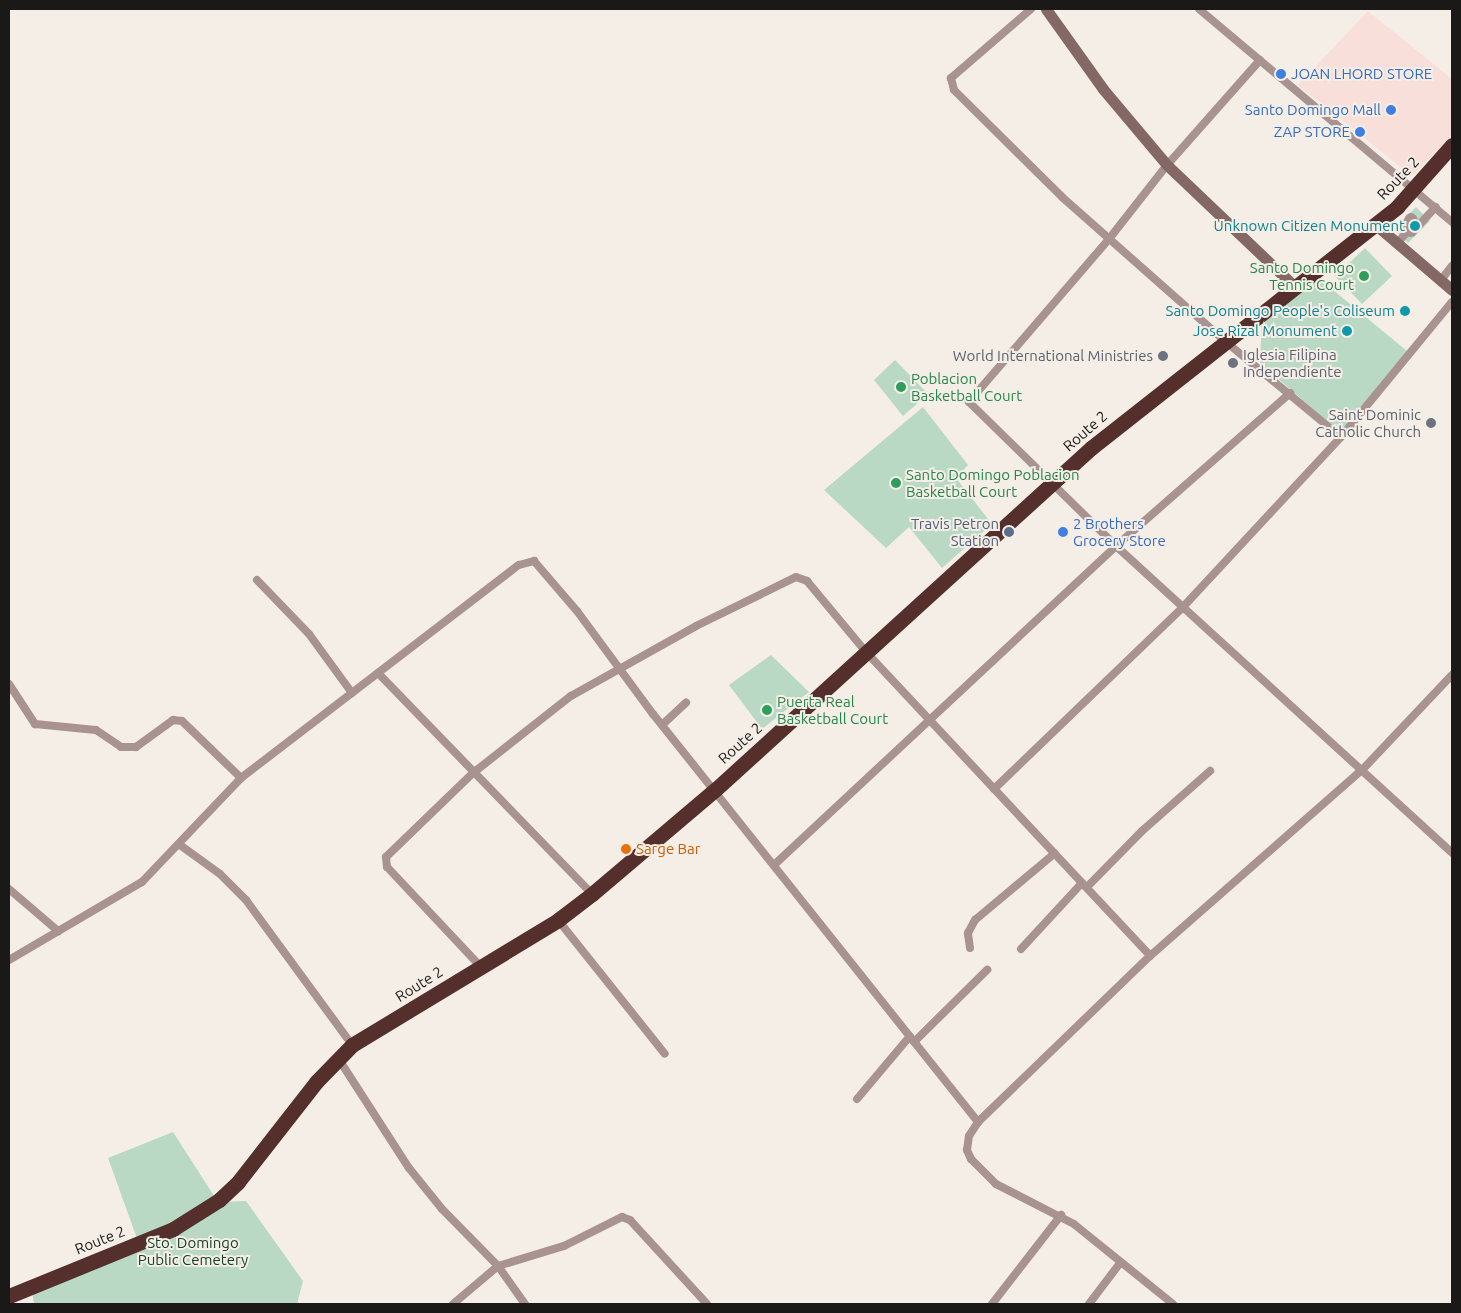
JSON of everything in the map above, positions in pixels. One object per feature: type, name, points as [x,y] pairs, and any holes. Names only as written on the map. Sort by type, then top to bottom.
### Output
[{"type":"highway","name":"Route 2","points":[[9,1296],[173,1229],[197,1216],[238,1182],[338,1058],[352,1045],[558,920],[592,894],[716,789],[1053,483],[1150,399],[1376,224],[1411,222],[1414,189],[1452,145]]},
{"type":"street","points":[[1031,9],[959,70],[951,78],[950,85],[1062,197],[1226,342],[1341,437]]},
{"type":"street","points":[[1046,9],[1104,89],[1167,165],[1295,287]]},
{"type":"street","points":[[1199,9],[1452,222]]},
{"type":"street","points":[[1260,60],[1167,165],[1109,239],[969,400],[970,406],[1053,483],[1116,546],[1363,769],[1452,853]]},
{"type":"street","points":[[1397,245],[1411,222],[1435,206]]},
{"type":"street","points":[[1376,224],[1397,245],[1452,290]]},
{"type":"street","points":[[1441,280],[1452,266]]},
{"type":"street","points":[[994,790],[1183,607],[1341,437],[1452,302]]},
{"type":"street","points":[[774,865],[931,721],[1116,546],[1290,394]]},
{"type":"street","points":[[9,960],[142,882],[241,778],[518,565],[528,561],[538,563],[662,725],[716,789],[978,1122]]},
{"type":"street","points":[[481,967],[385,863],[386,857],[473,773],[571,696],[618,668],[796,577],[807,581],[866,652],[1150,956]]},
{"type":"street","points":[[256,580],[309,634],[352,694]]},
{"type":"street","points":[[378,673],[592,894]]},
{"type":"street","points":[[1173,1304],[1061,1215],[1006,1191],[971,1159],[967,1142],[978,1122],[1150,956],[1363,769],[1452,675]]},
{"type":"street","points":[[9,684],[35,724],[96,730],[126,748],[136,747],[173,720],[182,721],[241,778]]},
{"type":"street","points":[[662,725],[686,703]]},
{"type":"street","points":[[1021,949],[1142,831],[1210,771]]},
{"type":"street","points":[[180,844],[220,874],[246,900],[352,1045]]},
{"type":"street","points":[[970,948],[968,933],[975,920],[1055,853]]},
{"type":"street","points":[[9,889],[58,931]]},
{"type":"street","points":[[558,920],[665,1054]]},
{"type":"street","points":[[857,1099],[912,1039],[987,970]]},
{"type":"street","points":[[338,1058],[409,1168],[442,1209],[498,1266],[526,1304]]},
{"type":"street","points":[[992,1304],[1061,1215]]},
{"type":"street","points":[[453,1304],[498,1266],[564,1246],[622,1217],[630,1220],[707,1304]]},
{"type":"street","points":[[1089,1304],[1120,1263]]},
{"type":"shaded area","name":"Santo Domingo Mall","points":[[1368,11],[1452,79],[1452,135],[1412,176],[1298,85]]},
{"type":"green space","points":[[1416,207],[1430,221],[1408,243],[1394,229]]},
{"type":"green space","name":"Santo Domingo Tennis Court","points":[[1365,248],[1392,276],[1362,304],[1335,276]]},
{"type":"green space","points":[[1316,276],[1407,351],[1341,433],[1260,363],[1262,317]]},
{"type":"green space","name":"Poblacion Basketball Court","points":[[895,360],[928,394],[903,416],[874,380]]},
{"type":"green space","points":[[923,407],[968,465],[956,478],[992,524],[942,568],[909,527],[886,548],[824,490]]},
{"type":"green space","name":"Puerta Real Basketball Court","points":[[771,655],[809,692],[762,729],[729,685]]},
{"type":"green space","name":"Sto. Domingo Public Cemetery","points":[[173,1132],[218,1202],[246,1201],[303,1281],[297,1304],[34,1304],[32,1291],[139,1244],[108,1158]]},
{"type":"place","name":"JOAN LHORD STORE","points":[[1281,74]]},
{"type":"place","name":"Santo Domingo Mall","points":[[1391,110]]},
{"type":"place","name":"ZAP STORE","points":[[1360,132]]},
{"type":"place","name":"Unknown Citizen Monument","points":[[1415,226]]},
{"type":"place","name":"Santo Domingo Tennis Court","points":[[1364,276]]},
{"type":"place","name":"Santo Domingo People's Coliseum","points":[[1405,311]]},
{"type":"place","name":"Jose Rizal Monument","points":[[1347,331]]},
{"type":"place","name":"World International Ministries","points":[[1163,356]]},
{"type":"place","name":"Iglesia Filipina Independiente","points":[[1233,363]]},
{"type":"place","name":"Poblacion Basketball Court","points":[[901,387]]},
{"type":"place","name":"Saint Dominic Catholic Church","points":[[1431,423]]},
{"type":"place","name":"Santo Domingo Poblacion Basketball Court","points":[[896,483]]},
{"type":"place","name":"Travis Petron Station","points":[[1009,532]]},
{"type":"place","name":"2 Brothers Grocery Store","points":[[1063,532]]},
{"type":"place","name":"Puerta Real Basketball Court","points":[[767,710]]},
{"type":"place","name":"Sarge Bar","points":[[626,849]]}]
